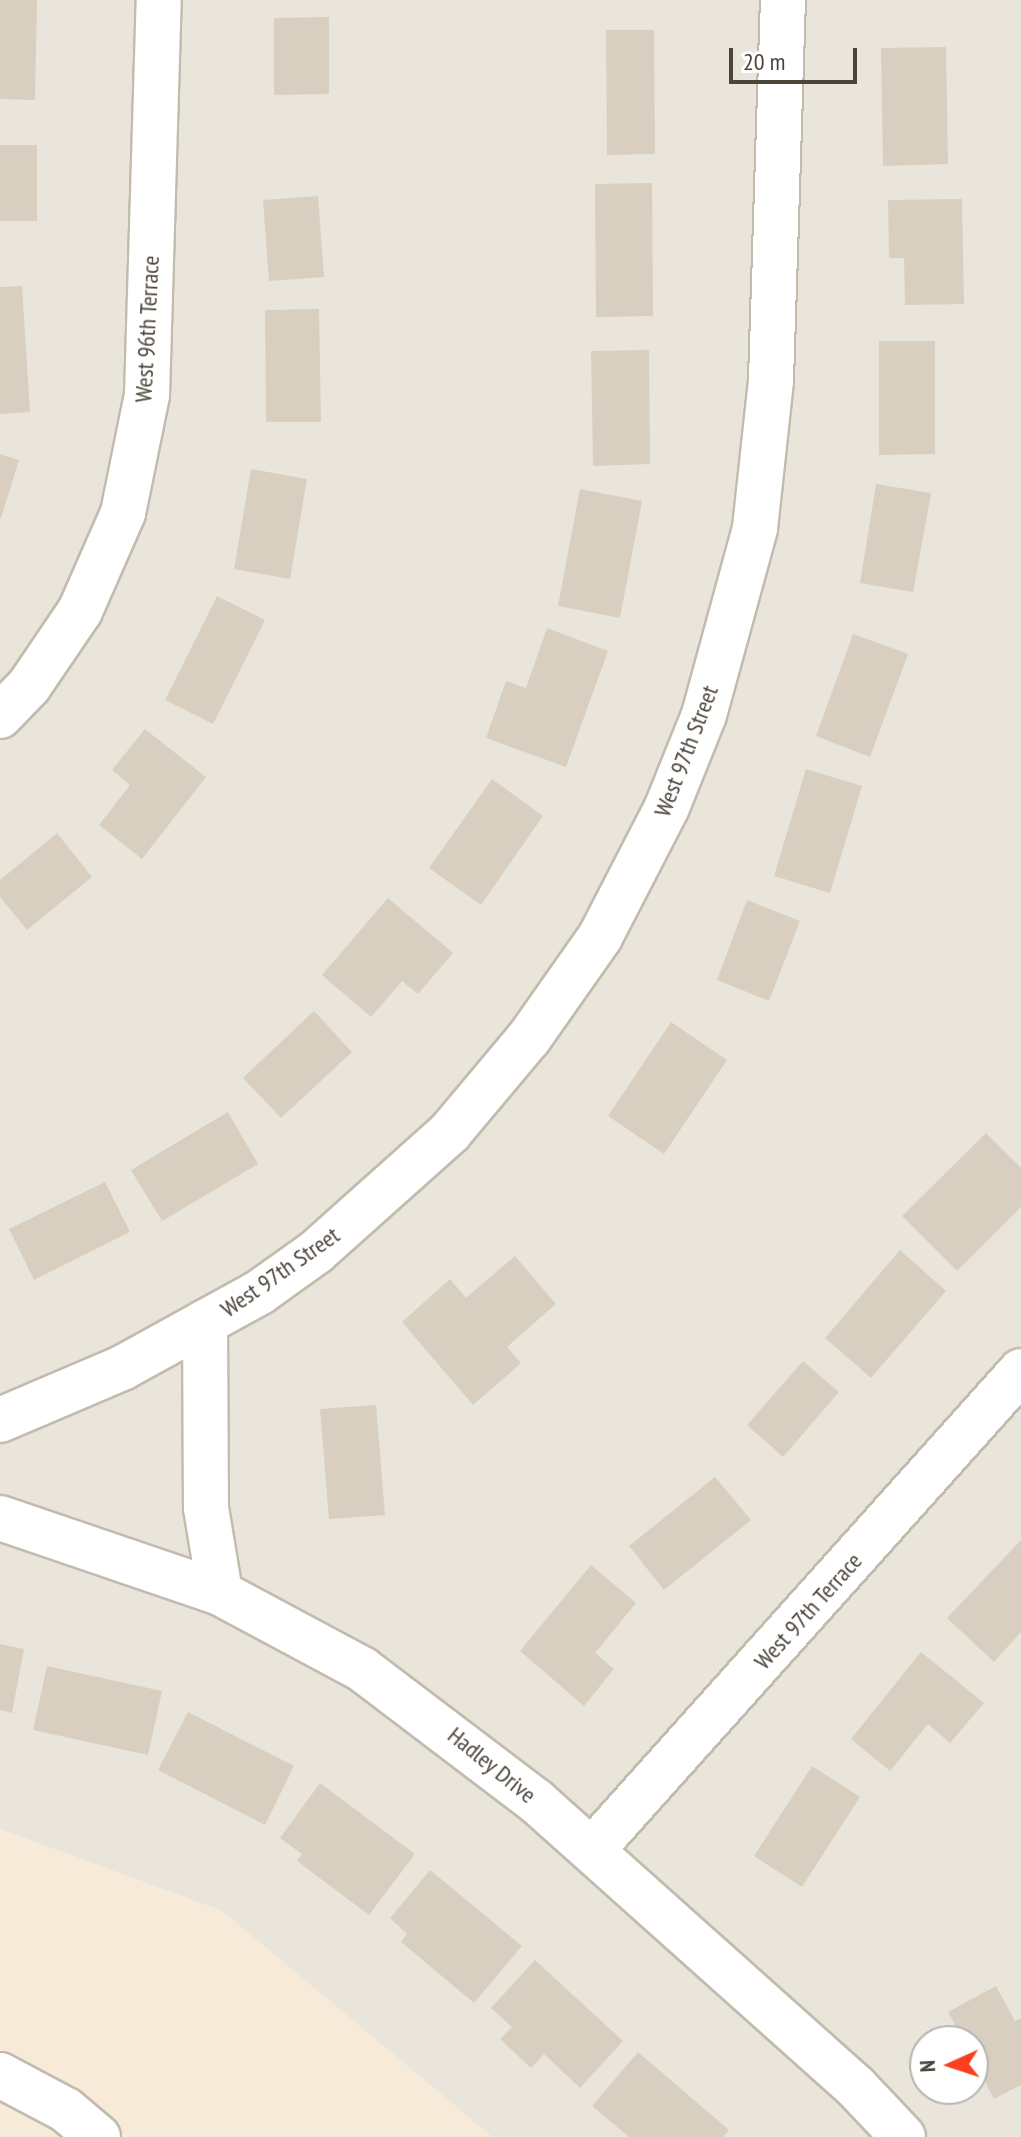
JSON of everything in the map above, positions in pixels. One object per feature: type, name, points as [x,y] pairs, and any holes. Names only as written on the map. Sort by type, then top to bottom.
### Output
[{"type":"street","name":"West 96th Terrace","points":[[0,716],[29,686],[80,611],[123,513],[147,395],[159,0]]},
{"type":"street","name":"West 97th Street","points":[[0,1420],[122,1368],[205,1322],[316,1252],[450,1132],[529,1038],[600,937],[667,807],[704,715],[755,528],[771,380],[783,0]]},
{"type":"street","name":"West 97th Street","points":[[205,1322],[206,1508],[220,1593]]},
{"type":"street","name":"West 97th Terrace","points":[[592,1850],[1021,1371]]},
{"type":"street","name":"Hadley Drive","points":[[0,1518],[220,1593],[362,1669],[432,1717],[592,1850],[855,2086],[903,2137]]},
{"type":"street","points":[[0,2075],[66,2110],[98,2137]]},
{"type":"shaded area","points":[[0,0],[1021,0],[1021,2137],[492,2137],[222,1911],[0,1829]]},
{"type":"shaded area","points":[[0,1829],[222,1911],[492,2137],[0,2137]]},
{"type":"building","points":[[0,0],[37,0],[35,100],[0,99]]},
{"type":"building","points":[[329,17],[329,94],[274,95],[274,18]]},
{"type":"building","points":[[606,30],[654,30],[655,154],[607,155]]},
{"type":"building","points":[[946,47],[948,164],[883,166],[881,48]]},
{"type":"building","points":[[0,145],[37,145],[37,221],[0,221]]},
{"type":"building","points":[[652,183],[653,316],[596,317],[595,184]]},
{"type":"building","points":[[318,196],[324,277],[269,281],[263,200]]},
{"type":"building","points":[[962,199],[964,304],[905,305],[904,258],[889,258],[888,200]]},
{"type":"building","points":[[22,286],[30,412],[0,414],[0,287]]},
{"type":"building","points":[[319,309],[321,422],[266,422],[265,310]]},
{"type":"building","points":[[879,341],[935,341],[935,454],[879,455]]},
{"type":"building","points":[[649,350],[650,464],[593,466],[591,351]]},
{"type":"building","points":[[0,454],[19,460],[1,518],[0,518]]},
{"type":"building","points":[[251,469],[307,479],[290,579],[234,569]]},
{"type":"building","points":[[876,484],[931,493],[913,592],[860,583]]},
{"type":"building","points":[[580,489],[642,501],[620,618],[558,606]]},
{"type":"building","points":[[217,596],[265,620],[213,724],[165,700]]},
{"type":"building","points":[[547,628],[608,651],[566,767],[486,738],[506,681],[526,688]]},
{"type":"building","points":[[853,634],[908,654],[870,757],[816,736]]},
{"type":"building","points":[[145,729],[206,777],[142,859],[99,825],[130,785],[112,770]]},
{"type":"building","points":[[806,769],[862,786],[830,893],[774,876]]},
{"type":"building","points":[[492,779],[543,816],[481,905],[429,868]]},
{"type":"building","points":[[57,833],[92,877],[27,930],[0,897],[0,880]]},
{"type":"building","points":[[388,898],[453,953],[418,994],[402,981],[371,1017],[322,975]]},
{"type":"building","points":[[747,900],[800,921],[769,1001],[717,980]]},
{"type":"building","points":[[314,1011],[352,1052],[281,1118],[243,1078]]},
{"type":"building","points":[[671,1022],[727,1060],[664,1154],[608,1116]]},
{"type":"building","points":[[228,1112],[258,1164],[162,1221],[131,1170]]},
{"type":"building","points":[[986,1133],[1021,1168],[1021,1207],[957,1271],[902,1216]]},
{"type":"building","points":[[105,1182],[130,1232],[34,1280],[9,1229]]},
{"type":"building","points":[[900,1250],[946,1291],[871,1378],[825,1338]]},
{"type":"building","points":[[515,1256],[556,1304],[507,1347],[521,1363],[473,1405],[402,1322],[450,1279],[466,1298]]},
{"type":"building","points":[[803,1361],[839,1392],[783,1457],[747,1425]]},
{"type":"building","points":[[376,1405],[385,1515],[329,1519],[320,1409]]},
{"type":"building","points":[[715,1477],[751,1520],[664,1590],[629,1546]]},
{"type":"building","points":[[1021,1540],[1021,1632],[994,1662],[947,1618]]},
{"type":"building","points":[[591,1565],[636,1603],[595,1653],[614,1669],[584,1706],[520,1651]]},
{"type":"building","points":[[0,1644],[24,1649],[12,1713],[0,1710]]},
{"type":"building","points":[[921,1652],[984,1703],[950,1743],[928,1724],[890,1771],[851,1739]]},
{"type":"building","points":[[47,1666],[162,1691],[148,1755],[33,1730]]},
{"type":"building","points":[[188,1712],[294,1766],[265,1825],[158,1770]]},
{"type":"building","points":[[812,1766],[860,1797],[802,1887],[754,1856]]},
{"type":"building","points":[[320,1783],[415,1854],[369,1915],[297,1861],[302,1854],[280,1838]]},
{"type":"building","points":[[430,1870],[522,1946],[474,2003],[401,1942],[407,1934],[390,1918]]},
{"type":"building","points":[[535,1960],[623,2041],[580,2088],[544,2054],[531,2068],[500,2039],[512,2027],[491,2008]]},
{"type":"building","points":[[996,1986],[1015,2021],[1021,2018],[1021,2085],[994,2099],[989,2089],[989,2025],[955,2025],[948,2012]]},
{"type":"building","points":[[638,2052],[729,2130],[723,2137],[629,2137],[592,2106]]}]
